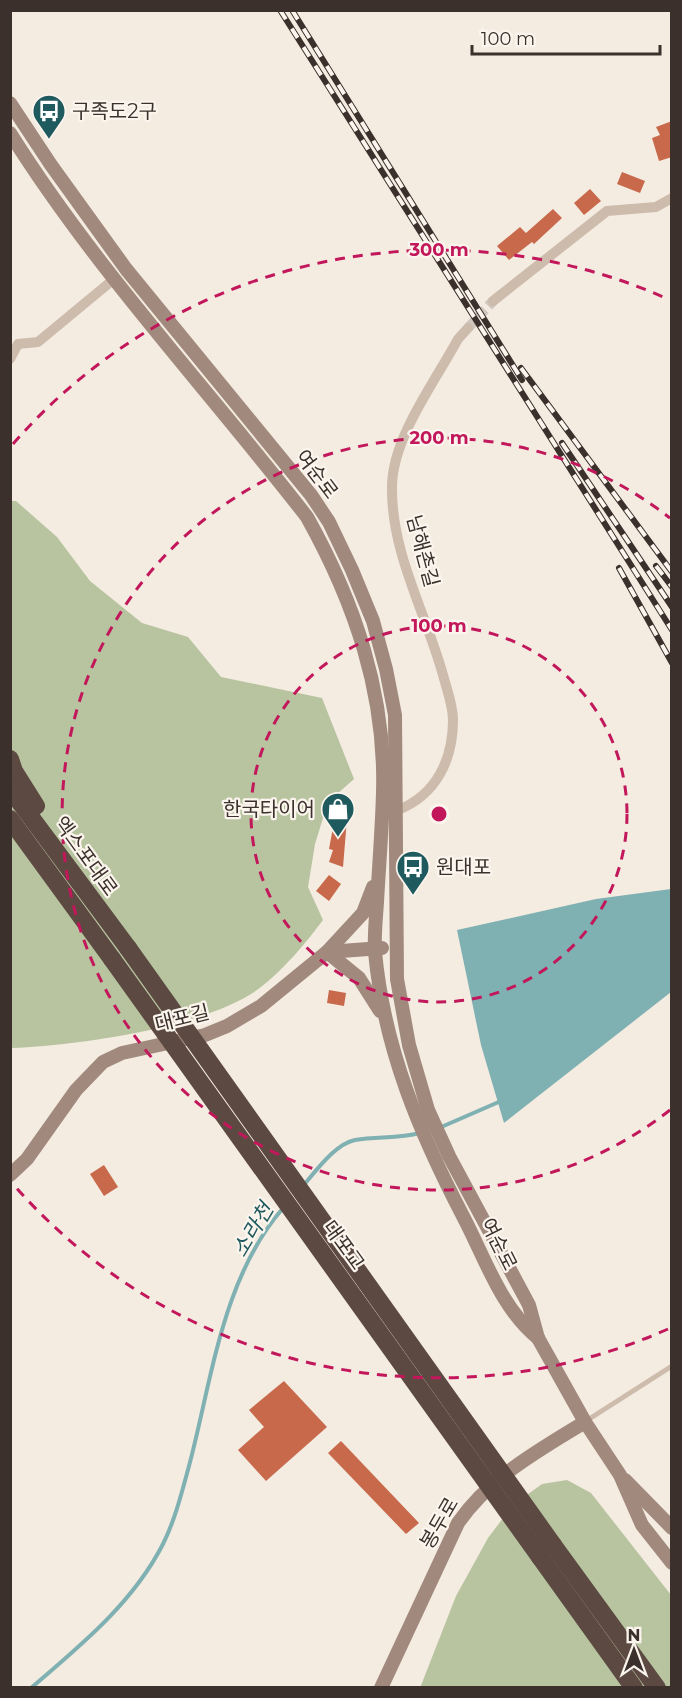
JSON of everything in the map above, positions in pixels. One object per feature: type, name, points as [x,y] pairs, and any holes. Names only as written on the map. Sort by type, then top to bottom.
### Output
[{"type":"highway","points":[[10,759],[14,771],[50,829],[74,893]]},
{"type":"highway","name":"엑스포대로","points":[[10,789],[112,959]]},
{"type":"highway","name":"엑스포대로","points":[[10,819],[74,893],[128,948]]},
{"type":"highway","points":[[10,832],[74,893]]},
{"type":"highway","name":"대포교","points":[[128,948],[547,1551]]},
{"type":"highway","name":"대포교","points":[[112,959],[547,1551]]},
{"type":"highway","points":[[547,1551],[634,1688]]},
{"type":"highway","points":[[547,1551],[657,1688]]},
{"type":"street","name":"여순로","points":[[10,102],[51,165],[126,269],[311,495],[329,522],[373,621],[395,715],[398,810],[395,947],[409,1045],[428,1110],[449,1156],[529,1305],[538,1338],[585,1422],[620,1475],[642,1525],[672,1563]]},
{"type":"street","name":"여순로","points":[[10,133],[16,152],[114,279],[307,517],[332,562],[356,621],[371,670],[380,714],[383,790],[375,948],[384,1018],[414,1116],[434,1161],[513,1315],[538,1338]]},
{"type":"street","points":[[493,301],[607,211],[656,207],[672,198]]},
{"type":"street","points":[[10,359],[14,344],[38,342],[114,279]]},
{"type":"street","name":"남해촌길","points":[[398,810],[416,803],[438,780],[449,750],[453,720],[439,660],[398,540],[392,507],[393,470],[402,442],[458,339],[468,328]]},
{"type":"street","name":"대포길","points":[[10,1175],[27,1159],[76,1090],[103,1062],[122,1053],[206,1035],[227,1026],[261,1006],[327,952],[363,913],[380,862]]},
{"type":"street","points":[[327,952],[395,947]]},
{"type":"street","points":[[327,952],[359,978],[384,1018]]},
{"type":"street","name":"봉두로","points":[[381,1688],[458,1523],[471,1504],[489,1485],[512,1468],[585,1422]]},
{"type":"street","name":"여순로","points":[[620,1475],[672,1528]]},
{"type":"lane","points":[[585,1422],[672,1366]]},
{"type":"green space","points":[[10,501],[16,501],[57,537],[90,581],[142,623],[188,637],[221,677],[322,698],[354,779],[328,802],[315,844],[308,887],[323,920],[302,947],[261,987],[238,1001],[210,1013],[141,1032],[70,1043],[11,1048]]},
{"type":"green space","points":[[567,1480],[591,1493],[671,1595],[671,1687],[420,1688],[456,1596],[488,1538],[513,1505],[542,1484]]},
{"type":"water","points":[[671,889],[671,992],[504,1123],[481,1045],[457,930],[596,899]]},
{"type":"building","points":[[672,121],[672,157],[659,161],[652,138],[660,135],[656,127]]},
{"type":"building","points":[[622,172],[645,181],[640,193],[617,184]]},
{"type":"building","points":[[590,189],[601,201],[584,215],[574,203]]},
{"type":"building","points":[[553,209],[562,218],[534,244],[532,242],[509,260],[497,246],[520,227],[526,233]]},
{"type":"building","points":[[337,806],[348,807],[343,867],[329,862],[333,850],[329,849]]},
{"type":"building","points":[[329,875],[341,884],[329,901],[316,891]]},
{"type":"building","points":[[329,990],[346,993],[344,1006],[327,1003]]},
{"type":"building","points":[[104,1165],[118,1187],[104,1196],[90,1174]]},
{"type":"building","points":[[284,1381],[327,1427],[266,1481],[238,1450],[264,1427],[249,1410]]},
{"type":"building","points":[[341,1441],[419,1523],[406,1534],[328,1453]]},
{"type":"waterway","name":"소라천","points":[[439,1128],[501,1101]]},
{"type":"waterway","name":"소라천","points":[[303,1186],[326,1159],[348,1143],[355,1140],[420,1133]]},
{"type":"waterway","name":"소라천","points":[[31,1688],[86,1640],[121,1604],[137,1585],[163,1544],[181,1496],[213,1365],[233,1297],[246,1265],[263,1235],[284,1207]]},
{"type":"tunnel","points":[[468,328],[493,301]]},
{"type":"railway","points":[[280,10],[672,630]]},
{"type":"railway","points":[[292,10],[522,380]]},
{"type":"railway","points":[[521,368],[672,572]]},
{"type":"railway","points":[[562,443],[672,607]]},
{"type":"railway","points":[[656,566],[672,587]]},
{"type":"railway","points":[[619,568],[672,663]]},
{"type":"place","name":"구족도2구","points":[[49,140]]},
{"type":"place","name":"한국타이어","points":[[338,838]]},
{"type":"place","name":"원대포","points":[[413,896]]}]
